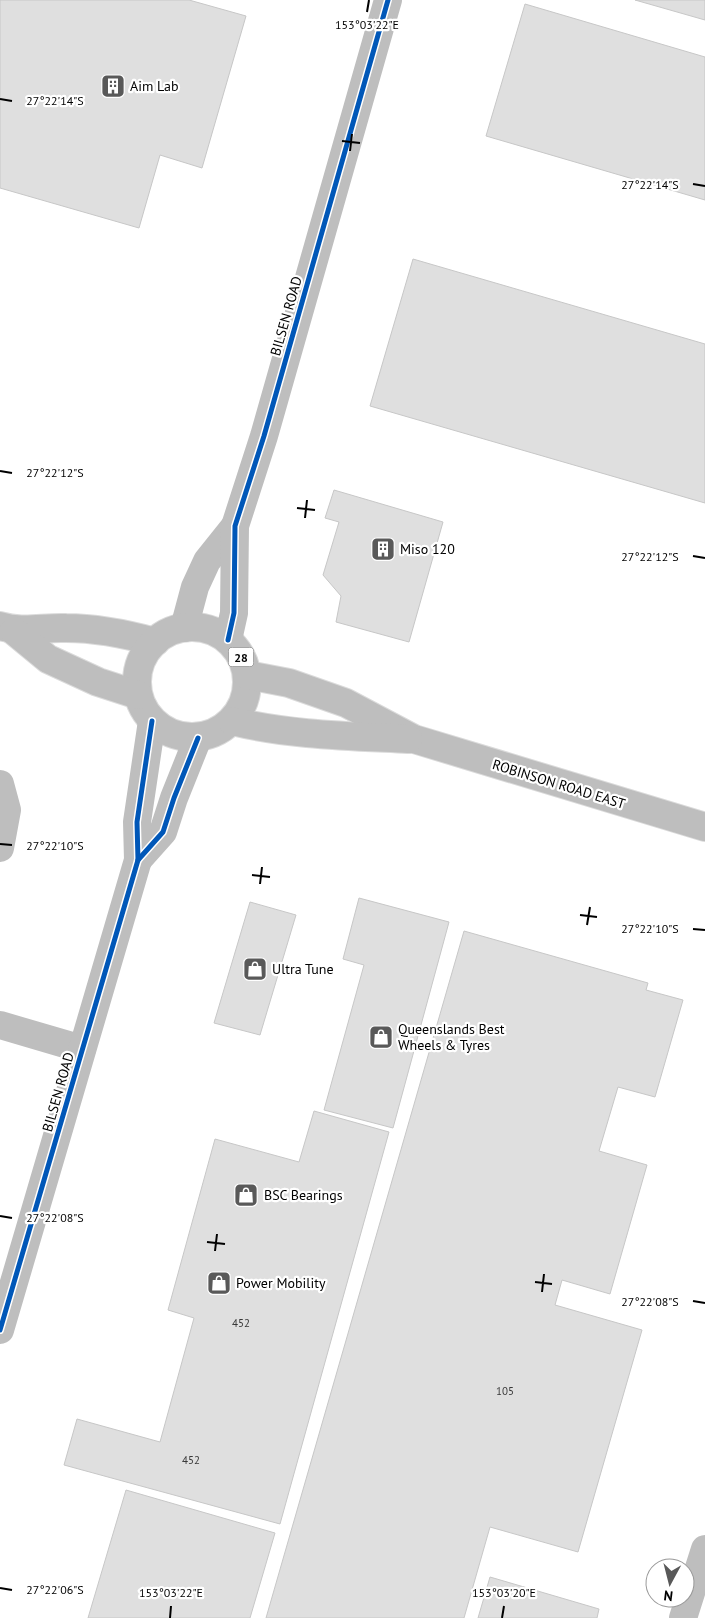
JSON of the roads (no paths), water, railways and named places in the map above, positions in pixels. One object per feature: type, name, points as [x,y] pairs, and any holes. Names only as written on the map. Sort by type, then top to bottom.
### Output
[{"type":"street","name":"BILSEN ROAD","points":[[228,640],[234,613],[234,526],[264,436],[388,0]]},
{"type":"street","name":"BILSEN ROAD","points":[[184,628],[195,587],[207,560],[234,526]]},
{"type":"street","points":[[7,628],[66,628],[126,634],[154,642],[143,657],[137,675],[138,695],[152,721],[165,731],[181,736],[198,738]]},
{"type":"street","points":[[7,628],[48,659],[98,682],[138,695]]},
{"type":"street","name":"28","points":[[154,642],[168,633],[184,628],[199,628],[215,632],[228,640],[237,650],[248,675],[247,692],[242,708],[232,721],[216,733],[198,738]]},
{"type":"street","name":"ROBINSON ROAD EAST","points":[[248,675],[290,683],[346,703],[414,740],[705,827]]},
{"type":"street","name":"BILSEN ROAD","points":[[0,1330],[138,860],[137,822],[152,721]]},
{"type":"street","name":"ROBINSON ROAD EAST","points":[[232,721],[260,728],[336,736],[414,740]]},
{"type":"street","name":"BILSEN ROAD","points":[[138,860],[163,832],[174,798],[198,738]]},
{"type":"street","points":[[0,784],[7,810],[0,848]]},
{"type":"street","points":[[0,1025],[82,1049]]},
{"type":"street","points":[[683,1618],[705,1549]]},
{"type":"place","name":"Aim Lab","points":[[113,86]]},
{"type":"place","name":"Miso 120","points":[[383,549]]},
{"type":"place","name":"Ultra Tune","points":[[255,969]]},
{"type":"place","name":"Queenslands Best Wheels & Tyres","points":[[381,1037]]},
{"type":"place","name":"BSC Bearings","points":[[246,1195]]},
{"type":"place","name":"Power Mobility","points":[[219,1283]]}]
